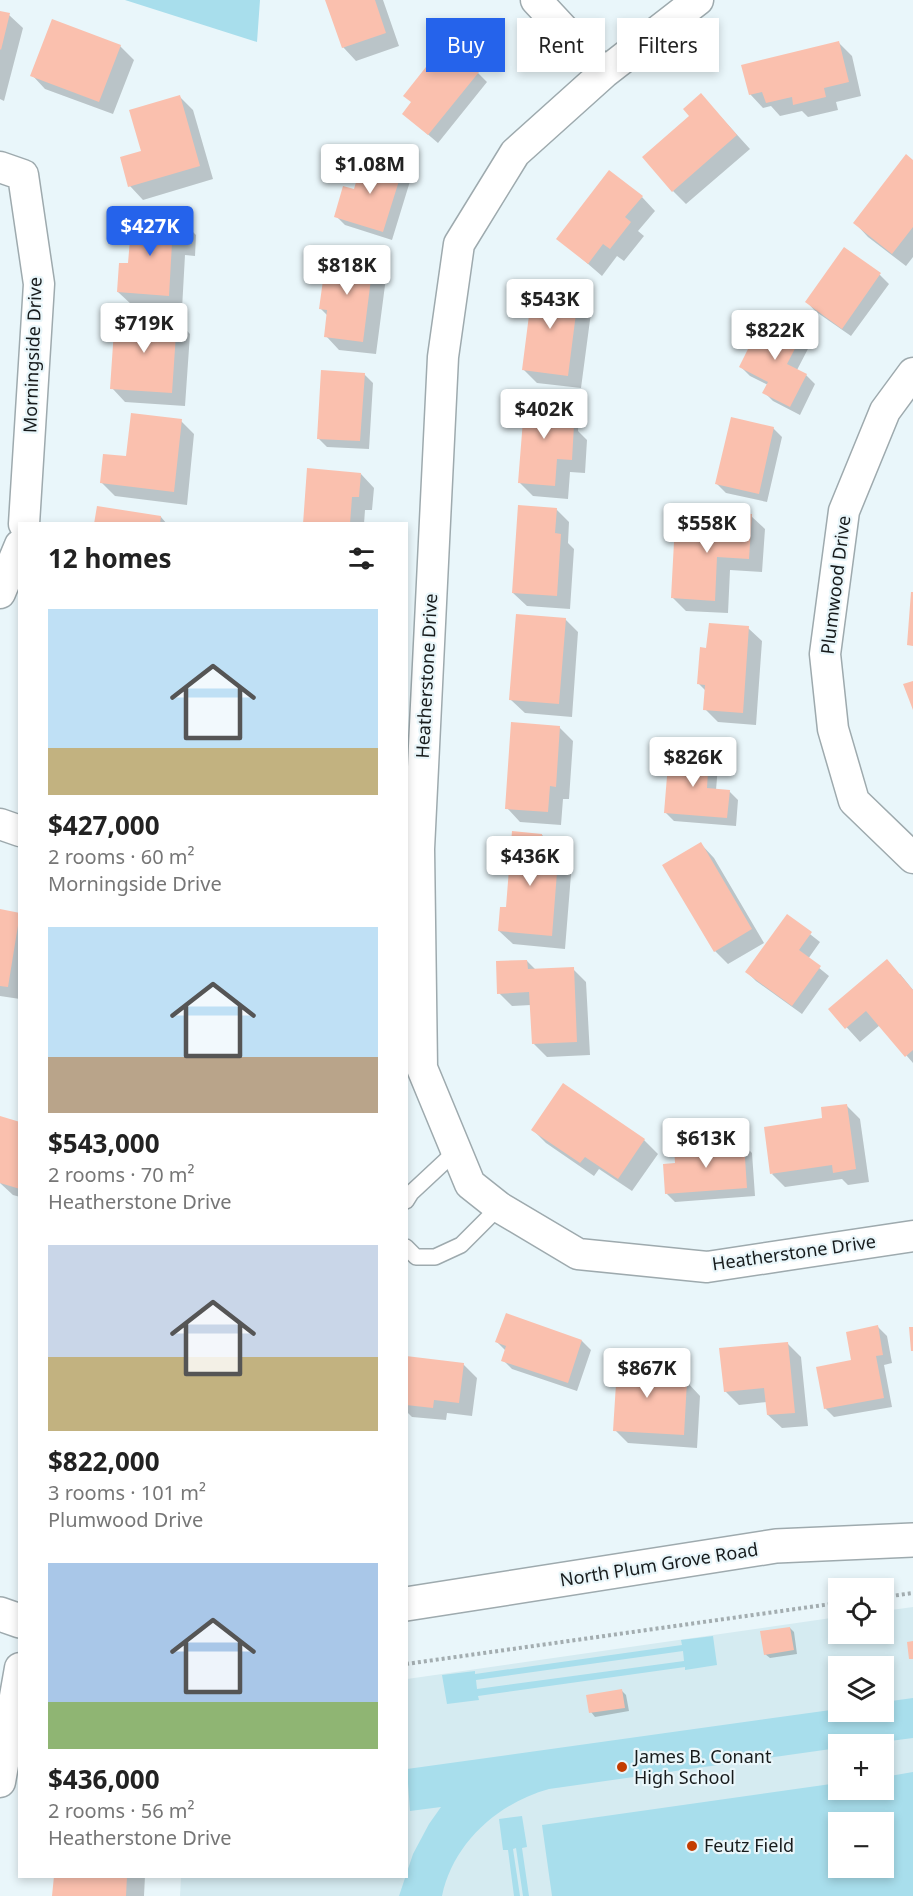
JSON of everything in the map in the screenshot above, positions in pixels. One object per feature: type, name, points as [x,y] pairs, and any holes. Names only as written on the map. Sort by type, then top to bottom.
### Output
[{"type":"street","points":[[536,0],[604,73]]},
{"type":"street","name":"Heatherstone Drive","points":[[698,0],[604,73],[515,153],[459,244],[443,357],[412,849],[422,1068],[470,1184],[499,1207],[578,1254],[707,1267],[913,1236]]},
{"type":"street","name":"Morningside Drive","points":[[0,168],[23,175],[39,284],[24,522]]},
{"type":"street","name":"Plumwood Drive","points":[[913,373],[885,411],[844,511],[825,654],[833,729],[854,801],[913,858]]},
{"type":"street","points":[[0,593],[18,550]]},
{"type":"street","points":[[0,824],[18,830]]},
{"type":"street","name":"North Plum Grove Road","points":[[408,1604],[776,1546],[913,1540]]},
{"type":"street","points":[[0,1614],[18,1620]]},
{"type":"street","points":[[0,1629],[18,1626]]},
{"type":"street","points":[[0,1782],[18,1679]]},
{"type":"lane","points":[[408,1198],[455,1152]]},
{"type":"lane","points":[[408,1249],[416,1257],[435,1257],[461,1245],[499,1207]]},
{"type":"path","points":[[894,1596],[913,1593]]},
{"type":"path","points":[[408,1664],[828,1604]]},
{"type":"shaded area","points":[[125,0],[260,0],[257,42]]},
{"type":"shaded area","name":"James B. Conant High School","points":[[913,1607],[913,1896],[180,1896],[181,1878],[408,1878],[408,1679],[828,1618],[828,1644],[894,1644],[894,1610]]},
{"type":"shaded area","points":[[713,1636],[717,1665],[685,1670],[685,1667],[478,1696],[479,1700],[447,1704],[442,1675],[475,1671],[475,1674],[682,1645],[681,1640]],"holes":[[[683,1651],[684,1661],[477,1689],[476,1680]]]},
{"type":"shaded area","points":[[913,1698],[913,1738],[894,1740],[894,1734],[828,1734],[828,1749],[549,1789],[530,1795],[512,1804],[480,1828],[456,1859],[442,1896],[399,1896],[405,1878],[408,1878],[408,1869],[413,1854],[441,1807],[410,1811],[408,1769],[828,1710],[828,1722],[894,1722],[894,1701]]},
{"type":"shaded area","name":"Feutz Field","points":[[913,1772],[913,1896],[552,1896],[542,1825],[828,1784],[828,1800],[894,1800],[894,1775]]},
{"type":"shaded area","points":[[522,1816],[527,1847],[522,1848],[529,1896],[523,1896],[516,1848],[513,1849],[520,1896],[514,1896],[508,1850],[503,1850],[499,1819]]},
{"type":"building","points":[[325,0],[375,0],[386,33],[342,48]]},
{"type":"building","points":[[0,11],[10,13],[1,50],[0,49]]},
{"type":"building","points":[[52,19],[121,45],[99,102],[30,76]]},
{"type":"building","points":[[839,41],[849,82],[824,88],[826,97],[793,105],[792,97],[766,103],[762,92],[749,95],[741,65]]},
{"type":"building","points":[[426,67],[426,72],[479,72],[428,135],[402,114],[411,102],[403,96]]},
{"type":"building","points":[[701,93],[737,135],[672,192],[642,157],[689,116],[683,109]]},
{"type":"building","points":[[180,95],[200,166],[128,187],[120,157],[141,151],[129,110]]},
{"type":"building","points":[[906,154],[913,160],[913,227],[892,254],[853,223]]},
{"type":"building","points":[[364,155],[403,168],[383,232],[334,217],[343,186],[354,189]]},
{"type":"building","points":[[609,170],[643,196],[625,217],[631,222],[610,249],[603,244],[588,264],[556,239]]},
{"type":"building","points":[[132,217],[183,221],[182,244],[172,243],[169,296],[117,292],[119,263],[128,263]]},
{"type":"building","points":[[844,247],[881,273],[842,329],[805,302]]},
{"type":"building","points":[[335,250],[374,255],[363,342],[324,337],[327,310],[319,309],[324,273],[332,274]]},
{"type":"building","points":[[533,284],[579,290],[568,376],[522,370]]},
{"type":"building","points":[[115,315],[177,319],[172,393],[110,389]]},
{"type":"building","points":[[765,315],[802,335],[787,364],[807,374],[790,407],[762,393],[768,382],[739,367]]},
{"type":"building","points":[[321,370],[365,373],[360,441],[317,439]]},
{"type":"building","points":[[525,395],[567,398],[565,425],[574,425],[572,460],[557,459],[555,486],[518,483]]},
{"type":"building","points":[[131,413],[182,419],[174,492],[100,483],[103,454],[126,456]]},
{"type":"building","points":[[731,417],[774,427],[759,494],[715,484]]},
{"type":"building","points":[[307,468],[361,473],[359,497],[352,497],[350,522],[303,522]]},
{"type":"building","points":[[518,505],[557,508],[555,533],[561,534],[557,596],[512,593]]},
{"type":"building","points":[[97,506],[161,516],[160,522],[94,522]]},
{"type":"building","points":[[719,512],[752,514],[749,559],[717,557],[715,601],[671,598],[675,523],[719,526]]},
{"type":"building","points":[[911,592],[913,592],[913,646],[907,645]]},
{"type":"building","points":[[516,614],[566,618],[559,704],[509,700]]},
{"type":"building","points":[[709,623],[749,626],[743,713],[703,710],[705,685],[697,684],[700,647],[706,648]]},
{"type":"building","points":[[913,681],[913,710],[903,684]]},
{"type":"building","points":[[511,722],[560,726],[556,787],[550,786],[548,812],[505,809]]},
{"type":"building","points":[[669,752],[709,756],[707,788],[730,790],[727,818],[664,813]]},
{"type":"building","points":[[512,831],[542,834],[542,846],[559,847],[552,936],[498,931],[500,907],[506,907]]},
{"type":"building","points":[[701,842],[752,929],[714,952],[662,865]]},
{"type":"building","points":[[0,909],[18,913],[18,925],[8,987],[0,986]]},
{"type":"building","points":[[787,914],[812,932],[799,950],[821,966],[792,1006],[745,972]]},
{"type":"building","points":[[887,959],[913,990],[913,1050],[905,1057],[866,1011],[845,1029],[828,1009]]},
{"type":"building","points":[[527,960],[528,969],[574,967],[577,1042],[532,1044],[529,992],[497,994],[496,961]]},
{"type":"building","points":[[563,1083],[645,1139],[618,1179],[585,1157],[580,1163],[531,1130]]},
{"type":"building","points":[[847,1104],[856,1169],[833,1173],[832,1165],[770,1174],[764,1127],[822,1118],[821,1107]]},
{"type":"building","points":[[0,1116],[18,1121],[18,1188],[0,1183]]},
{"type":"building","points":[[744,1143],[747,1188],[665,1194],[663,1164],[675,1163],[674,1148]]},
{"type":"building","points":[[506,1313],[582,1340],[568,1383],[501,1361],[506,1346],[495,1342]]},
{"type":"building","points":[[878,1325],[883,1355],[876,1356],[884,1398],[824,1409],[816,1367],[851,1360],[846,1332]]},
{"type":"building","points":[[909,1327],[913,1327],[913,1351],[911,1351]]},
{"type":"building","points":[[788,1342],[795,1413],[767,1415],[764,1388],[724,1392],[719,1348]]},
{"type":"building","points":[[618,1352],[647,1353],[645,1378],[687,1381],[684,1435],[613,1431]]},
{"type":"building","points":[[408,1356],[464,1363],[459,1403],[434,1400],[433,1408],[408,1405]]},
{"type":"building","points":[[790,1627],[794,1650],[764,1655],[760,1631]]},
{"type":"building","points":[[913,1641],[913,1659],[909,1659],[907,1642]]},
{"type":"building","points":[[622,1689],[625,1708],[589,1713],[586,1695]]},
{"type":"building","points":[[54,1878],[127,1878],[126,1896],[52,1896]]},
{"type":"place","name":"James B. Conant High School","points":[[622,1767]]},
{"type":"place","name":"Feutz Field","points":[[692,1846]]}]
